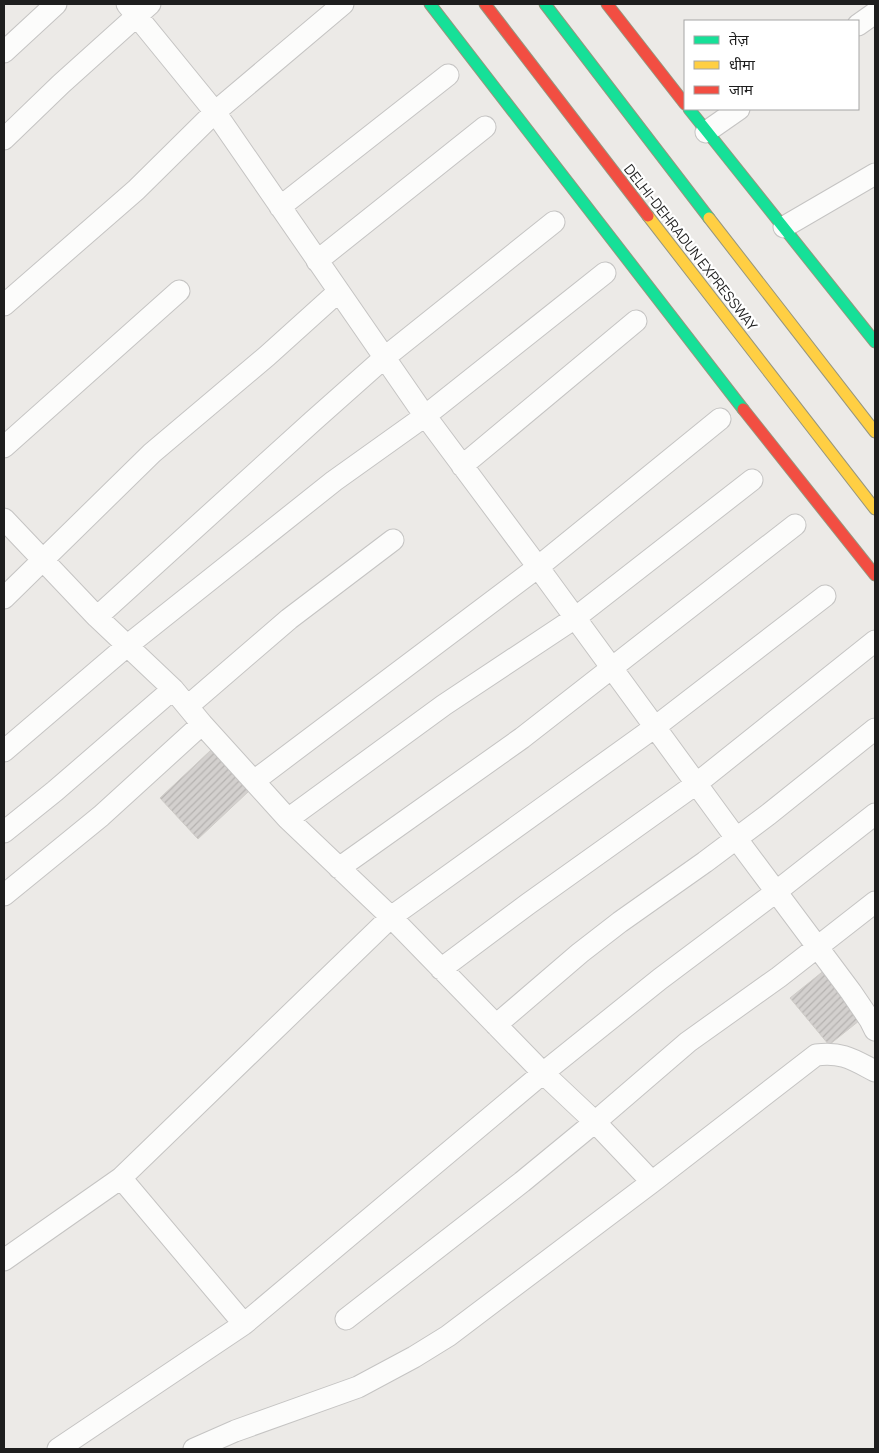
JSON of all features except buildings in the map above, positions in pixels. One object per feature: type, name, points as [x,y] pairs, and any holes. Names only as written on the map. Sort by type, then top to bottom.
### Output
[{"type":"main road","points":[[430,4],[713,370],[875,575]]},
{"type":"main road","name":"DELHI-DEHRADUN EXPRESSWAY","points":[[485,4],[875,509]]},
{"type":"main road","points":[[545,4],[875,432]]},
{"type":"main road","points":[[607,4],[684,103]]},
{"type":"main road","points":[[690,110],[784,227],[872,331]]},
{"type":"street","points":[[4,52],[56,4]]},
{"type":"street","points":[[4,304],[136,190],[215,112],[343,4]]},
{"type":"street","points":[[4,140],[138,8],[215,112],[425,416],[818,949],[868,1002],[875,1030]]},
{"type":"street","points":[[859,24],[875,13]]},
{"type":"street","points":[[280,207],[448,75]]},
{"type":"street","points":[[706,132],[738,110]]},
{"type":"street","points":[[317,261],[485,127]]},
{"type":"street","points":[[784,227],[875,174]]},
{"type":"street","points":[[97,616],[384,358],[554,222]]},
{"type":"street","points":[[4,751],[128,645],[334,481],[425,416],[605,273]]},
{"type":"street","points":[[4,447],[179,291]]},
{"type":"street","points":[[4,598],[152,453],[267,356],[338,292]]},
{"type":"street","points":[[462,466],[636,321]]},
{"type":"street","points":[[254,781],[538,568],[720,419]]},
{"type":"street","points":[[288,819],[444,706],[575,618],[752,480]]},
{"type":"street","points":[[4,519],[97,616],[173,689],[288,819],[391,917],[652,1182]]},
{"type":"street","points":[[339,868],[522,738],[795,525]]},
{"type":"street","points":[[188,706],[289,619],[393,540]]},
{"type":"street","points":[[4,1260],[121,1178],[391,917],[655,727],[825,596]]},
{"type":"street","points":[[441,969],[528,904],[696,784],[875,641]]},
{"type":"street","points":[[4,832],[55,791],[173,689]]},
{"type":"street","points":[[4,895],[101,816],[202,724]]},
{"type":"street","points":[[496,1025],[606,932],[769,814],[875,730]]},
{"type":"street","points":[[58,1449],[244,1324],[543,1073],[660,979],[875,814]]},
{"type":"street","points":[[346,1319],[522,1182],[688,1042],[818,949],[875,902]]},
{"type":"street","points":[[194,1449],[235,1431],[358,1387],[414,1357],[448,1336],[816,1055],[831,1053],[850,1058],[875,1071]]},
{"type":"street","points":[[121,1178],[244,1324]]},
{"type":"traffic: fast","points":[[430,4],[743,409]]},
{"type":"traffic: fast","points":[[545,4],[709,218]]},
{"type":"traffic: fast","points":[[690,110],[875,342]]},
{"type":"traffic: slow","points":[[648,216],[875,509]]},
{"type":"traffic: slow","points":[[709,218],[875,432]]},
{"type":"traffic: jam","points":[[485,4],[648,216]]},
{"type":"traffic: jam","points":[[607,4],[684,103]]},
{"type":"traffic: jam","points":[[743,409],[875,575]]}]
